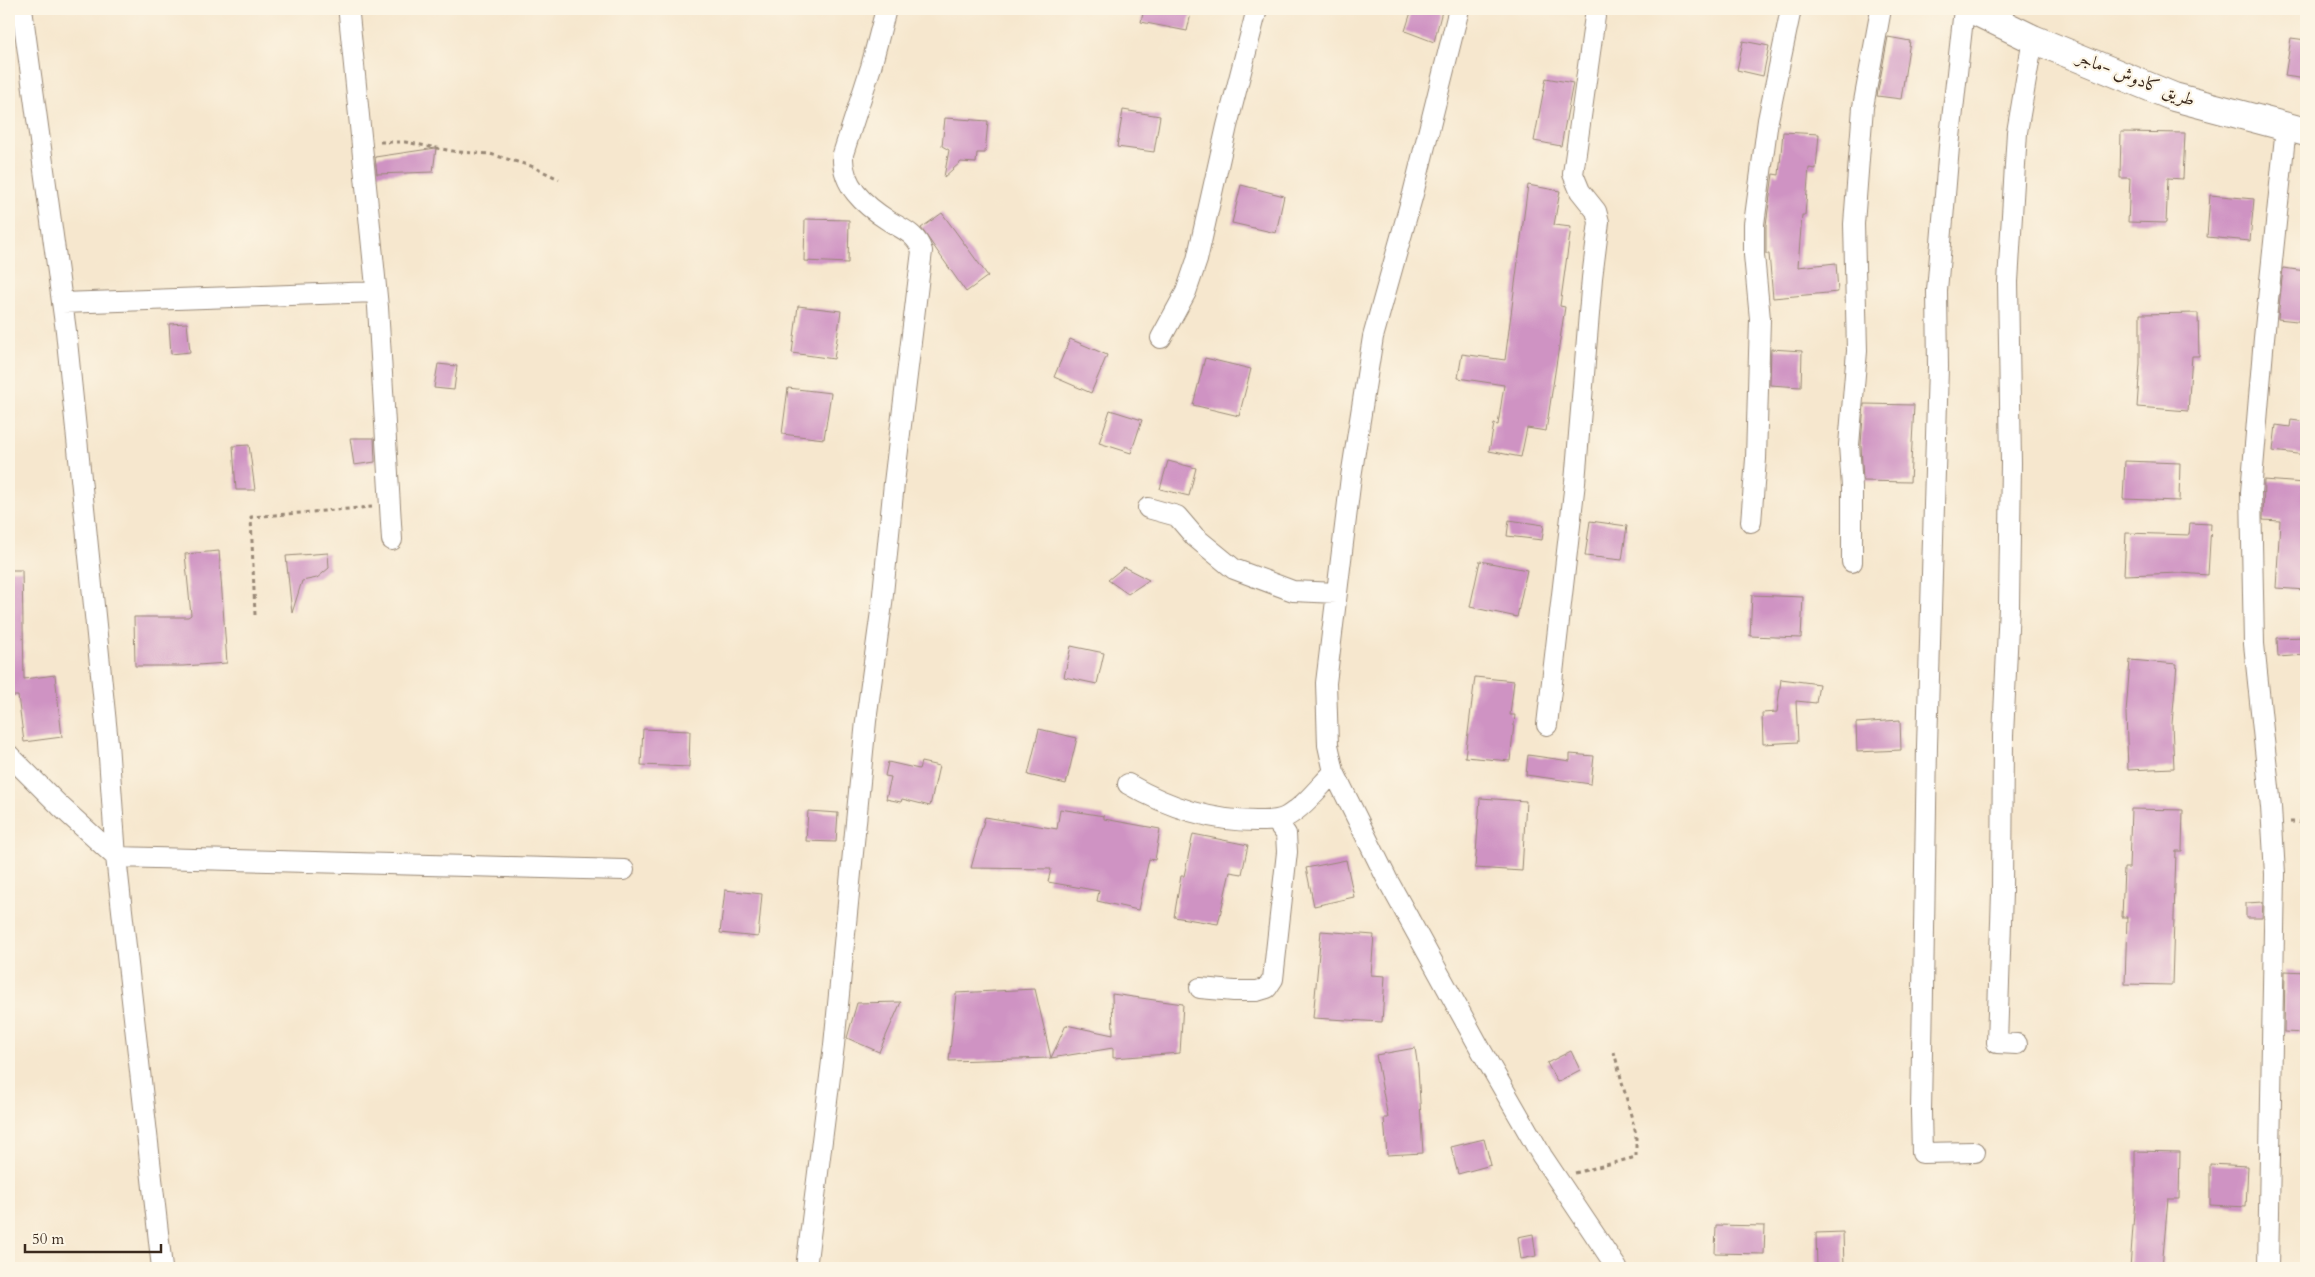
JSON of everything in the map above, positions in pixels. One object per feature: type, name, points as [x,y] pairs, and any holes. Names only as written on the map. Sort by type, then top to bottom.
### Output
[{"type":"highway","name":"طريق كادوش -ماجر","points":[[1972,9],[2033,39],[2174,97],[2296,130]]},
{"type":"street","points":[[22,9],[62,303],[108,742],[116,857],[162,1268]]},
{"type":"street","points":[[806,1268],[834,1045],[866,721],[882,604],[894,483],[922,251],[918,240],[908,231],[887,220],[853,191],[842,168],[843,154],[871,67],[886,9]]},
{"type":"street","points":[[1161,338],[1186,292],[1197,260],[1223,144],[1257,9]]},
{"type":"street","points":[[1459,9],[1413,194],[1373,337],[1350,477],[1338,593],[1326,683],[1328,746],[1334,772],[1387,879],[1481,1050],[1557,1178],[1617,1268]]},
{"type":"street","points":[[1547,725],[1575,482],[1592,278],[1599,222],[1596,212],[1580,191],[1573,174],[1596,9]]},
{"type":"street","points":[[1752,522],[1756,459],[1760,319],[1754,255],[1754,224],[1768,120],[1791,9]]},
{"type":"street","points":[[1852,562],[1852,487],[1849,445],[1857,351],[1854,224],[1862,107],[1881,9]]},
{"type":"street","points":[[1964,9],[1949,148],[1937,291],[1938,367],[1927,746],[1921,1112],[1922,1153],[1975,1152]]},
{"type":"street","points":[[349,15],[376,292],[392,540]]},
{"type":"street","points":[[2017,1044],[1997,1043],[2002,901],[2003,736],[2009,607],[2011,472],[2008,282],[2017,132],[2033,39]]},
{"type":"street","points":[[2268,1268],[2275,874],[2271,807],[2254,644],[2250,492],[2264,338],[2296,130]]},
{"type":"street","points":[[62,303],[376,292]]},
{"type":"street","points":[[1148,508],[1177,516],[1195,537],[1234,569],[1293,591],[1338,593]]},
{"type":"street","points":[[9,755],[60,806],[116,857],[624,870]]},
{"type":"street","points":[[1128,784],[1152,798],[1186,811],[1216,819],[1276,821],[1288,816],[1334,772]]},
{"type":"street","points":[[1200,988],[1257,991],[1268,988],[1272,979],[1287,852],[1286,834],[1276,821]]},
{"type":"path","points":[[349,15],[389,11],[404,14]]},
{"type":"path","points":[[361,142],[405,142],[458,152],[490,154],[531,166],[559,178]]},
{"type":"path","points":[[255,615],[251,517],[390,505]]},
{"type":"path","points":[[1557,1178],[1636,1157],[1636,1134],[1614,1052]]},
{"type":"building","points":[[1144,9],[1192,9],[1187,31],[1141,22]]},
{"type":"building","points":[[1412,9],[1442,11],[1434,42],[1405,31]]},
{"type":"building","points":[[1888,37],[1910,41],[1901,99],[1877,96]]},
{"type":"building","points":[[2291,38],[2306,40],[2306,79],[2285,76]]},
{"type":"building","points":[[1743,41],[1769,46],[1763,76],[1737,70]]},
{"type":"building","points":[[1546,78],[1573,83],[1561,146],[1534,141]]},
{"type":"building","points":[[1123,110],[1160,116],[1154,152],[1117,147]]},
{"type":"building","points":[[945,118],[988,121],[985,153],[977,153],[976,163],[961,162],[944,177],[949,150],[942,146]]},
{"type":"building","points":[[1783,132],[1819,134],[1816,169],[1809,168],[1805,215],[1802,215],[1798,267],[1836,263],[1838,292],[1773,298],[1769,254],[1766,254],[1766,225],[1773,174],[1779,175]]},
{"type":"building","points":[[2121,132],[2185,133],[2183,179],[2168,178],[2166,223],[2128,222],[2130,178],[2120,178]]},
{"type":"building","points":[[436,148],[433,172],[377,174],[375,157]]},
{"type":"building","points":[[1241,185],[1284,196],[1276,233],[1232,223]]},
{"type":"building","points":[[1528,185],[1560,191],[1554,225],[1571,227],[1560,306],[1565,307],[1546,431],[1527,428],[1521,457],[1489,451],[1494,424],[1498,425],[1504,385],[1458,378],[1462,354],[1505,360]]},
{"type":"building","points":[[2210,195],[2254,199],[2250,241],[2207,237]]},
{"type":"building","points":[[942,213],[988,276],[966,292],[921,228]]},
{"type":"building","points":[[805,219],[849,220],[848,263],[804,261]]},
{"type":"building","points":[[2283,268],[2306,271],[2306,322],[2278,319]]},
{"type":"building","points":[[798,306],[841,311],[834,359],[792,353]]},
{"type":"building","points":[[2198,313],[2199,356],[2192,356],[2188,411],[2137,407],[2140,364],[2140,314]]},
{"type":"building","points":[[187,323],[190,352],[171,354],[169,324]]},
{"type":"building","points":[[1070,339],[1107,355],[1091,393],[1054,377]]},
{"type":"building","points":[[1771,349],[1802,351],[1801,387],[1770,385]]},
{"type":"building","points":[[1205,358],[1251,369],[1239,416],[1193,405]]},
{"type":"building","points":[[438,364],[457,366],[454,390],[434,388]]},
{"type":"building","points":[[788,388],[831,393],[824,439],[782,434]]},
{"type":"building","points":[[1864,404],[1914,405],[1910,482],[1863,481],[1861,445]]},
{"type":"building","points":[[1110,410],[1142,420],[1131,453],[1099,443]]},
{"type":"building","points":[[2291,420],[2306,422],[2306,455],[2273,451],[2276,425],[2290,427]]},
{"type":"building","points":[[350,438],[374,438],[375,462],[354,465]]},
{"type":"building","points":[[249,445],[255,490],[236,490],[233,446]]},
{"type":"building","points":[[1168,461],[1196,468],[1189,496],[1160,489]]},
{"type":"building","points":[[2125,461],[2180,463],[2179,501],[2123,499]]},
{"type":"building","points":[[2264,480],[2304,483],[2301,542],[2306,542],[2306,590],[2276,588],[2280,521],[2263,520]]},
{"type":"building","points":[[1509,520],[1544,525],[1542,540],[1507,536]]},
{"type":"building","points":[[1590,521],[1627,526],[1622,560],[1585,556]]},
{"type":"building","points":[[2190,523],[2211,524],[2208,575],[2181,573],[2124,575],[2126,533],[2189,535]]},
{"type":"building","points":[[219,551],[227,663],[183,666],[135,666],[134,617],[188,617],[191,615],[185,554]]},
{"type":"building","points":[[328,553],[329,568],[317,578],[302,581],[292,613],[286,556]]},
{"type":"building","points":[[1480,561],[1527,570],[1517,617],[1470,607]]},
{"type":"building","points":[[1124,567],[1149,580],[1128,594],[1108,580]]},
{"type":"building","points":[[9,570],[22,570],[24,679],[55,675],[62,737],[24,742],[18,696],[9,696]]},
{"type":"building","points":[[1752,595],[1803,597],[1801,638],[1750,636]]},
{"type":"building","points":[[2306,637],[2306,655],[2278,657],[2277,638]]},
{"type":"building","points":[[1071,646],[1104,653],[1097,684],[1064,677]]},
{"type":"building","points":[[2130,660],[2177,664],[2172,724],[2174,768],[2128,770],[2126,713]]},
{"type":"building","points":[[1475,677],[1514,681],[1510,715],[1515,715],[1510,761],[1465,757]]},
{"type":"building","points":[[1781,679],[1819,684],[1816,703],[1796,701],[1798,742],[1763,744],[1762,713],[1777,712]]},
{"type":"building","points":[[1900,720],[1901,750],[1857,752],[1856,723]]},
{"type":"building","points":[[643,729],[690,731],[689,767],[641,765]]},
{"type":"building","points":[[1039,729],[1077,738],[1066,784],[1028,775]]},
{"type":"building","points":[[1570,754],[1594,756],[1591,784],[1526,775],[1528,755],[1570,761]]},
{"type":"building","points":[[888,762],[919,769],[921,762],[939,766],[930,806],[902,799],[901,802],[886,799],[891,777],[885,776]]},
{"type":"building","points":[[1480,798],[1526,801],[1522,871],[1475,868]]},
{"type":"building","points":[[1060,809],[1104,816],[1104,819],[1160,829],[1155,860],[1149,859],[1138,910],[1097,901],[1099,891],[1048,882],[1051,869],[971,868],[985,817],[1057,829]]},
{"type":"building","points":[[2131,809],[2183,810],[2182,851],[2176,851],[2172,985],[2125,984],[2127,917],[2122,917],[2124,868],[2129,868]]},
{"type":"building","points":[[808,811],[838,813],[836,842],[806,841]]},
{"type":"building","points":[[1193,834],[1248,845],[1242,874],[1230,872],[1218,924],[1174,917],[1181,876],[1184,876]]},
{"type":"building","points":[[1346,860],[1354,897],[1314,906],[1306,868]]},
{"type":"building","points":[[725,890],[762,894],[758,937],[720,933]]},
{"type":"building","points":[[2263,902],[2262,918],[2246,918],[2246,903]]},
{"type":"building","points":[[1321,931],[1374,935],[1371,975],[1385,976],[1382,1022],[1313,1018]]},
{"type":"building","points":[[2285,971],[2306,972],[2306,1033],[2284,1032]]},
{"type":"building","points":[[1035,989],[1051,1058],[949,1061],[956,993]]},
{"type":"building","points":[[1112,994],[1183,1004],[1180,1053],[1113,1058],[1113,1048],[1051,1058],[1066,1025],[1113,1035]]},
{"type":"building","points":[[901,1002],[879,1052],[847,1038],[857,1003]]},
{"type":"building","points":[[1415,1048],[1423,1153],[1387,1155],[1384,1118],[1388,1118],[1376,1055]]},
{"type":"building","points":[[1571,1051],[1580,1070],[1557,1082],[1547,1063]]},
{"type":"building","points":[[1484,1139],[1491,1165],[1458,1174],[1451,1147]]},
{"type":"building","points":[[2135,1151],[2180,1152],[2179,1199],[2168,1199],[2162,1268],[2130,1268],[2135,1199]]},
{"type":"building","points":[[2210,1164],[2248,1166],[2246,1207],[2210,1205]]},
{"type":"building","points":[[1716,1225],[1765,1226],[1764,1254],[1715,1253]]},
{"type":"building","points":[[1843,1232],[1844,1268],[1817,1268],[1816,1233]]},
{"type":"building","points":[[1533,1234],[1536,1256],[1521,1259],[1518,1237]]}]
